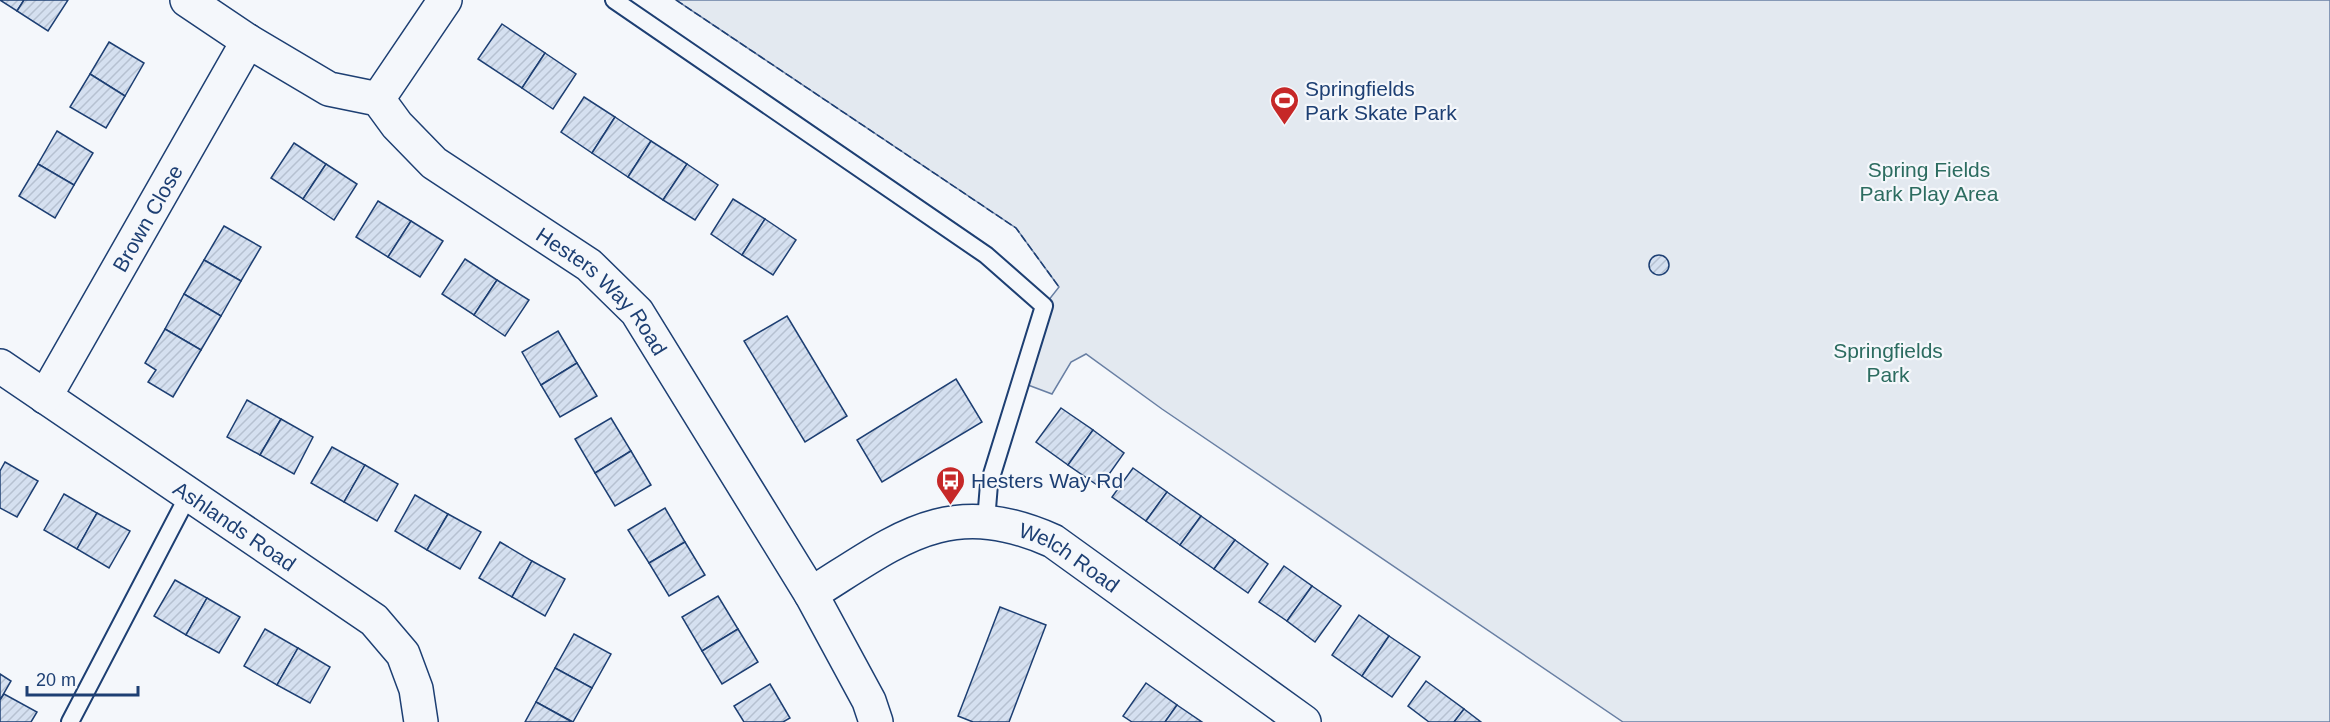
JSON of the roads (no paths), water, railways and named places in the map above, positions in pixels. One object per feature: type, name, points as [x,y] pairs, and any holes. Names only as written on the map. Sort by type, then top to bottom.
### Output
[{"type":"street","points":[[187,0],[248,41],[329,89],[378,99],[445,0]]},
{"type":"street","name":"Brown Close","points":[[45,396],[248,41]]},
{"type":"street","name":"Hesters Way Road","points":[[378,99],[397,125],[434,163],[589,265],[637,312],[811,594],[869,702],[876,722]]},
{"type":"street","name":"Ashlands Road","points":[[0,366],[374,620],[403,654],[416,689],[421,722]]},
{"type":"street","name":"Welch Road","points":[[811,594],[898,540],[922,529],[949,523],[986,521],[1009,524],[1053,541],[1304,722]]},
{"type":"lane","points":[[614,0],[986,255],[1044,306],[989,484],[986,521]]},
{"type":"lane","points":[[69,722],[189,494]]},
{"type":"place","name":"Springfields Park Skate Park","points":[[1284,126]]},
{"type":"place","name":"Hesters Way Rd","points":[[950,506]]},
{"type":"park label","name":"Spring Fields Park Play Area","points":[[1929,181]]},
{"type":"park label","name":"Springfields Park","points":[[1888,362]]}]
